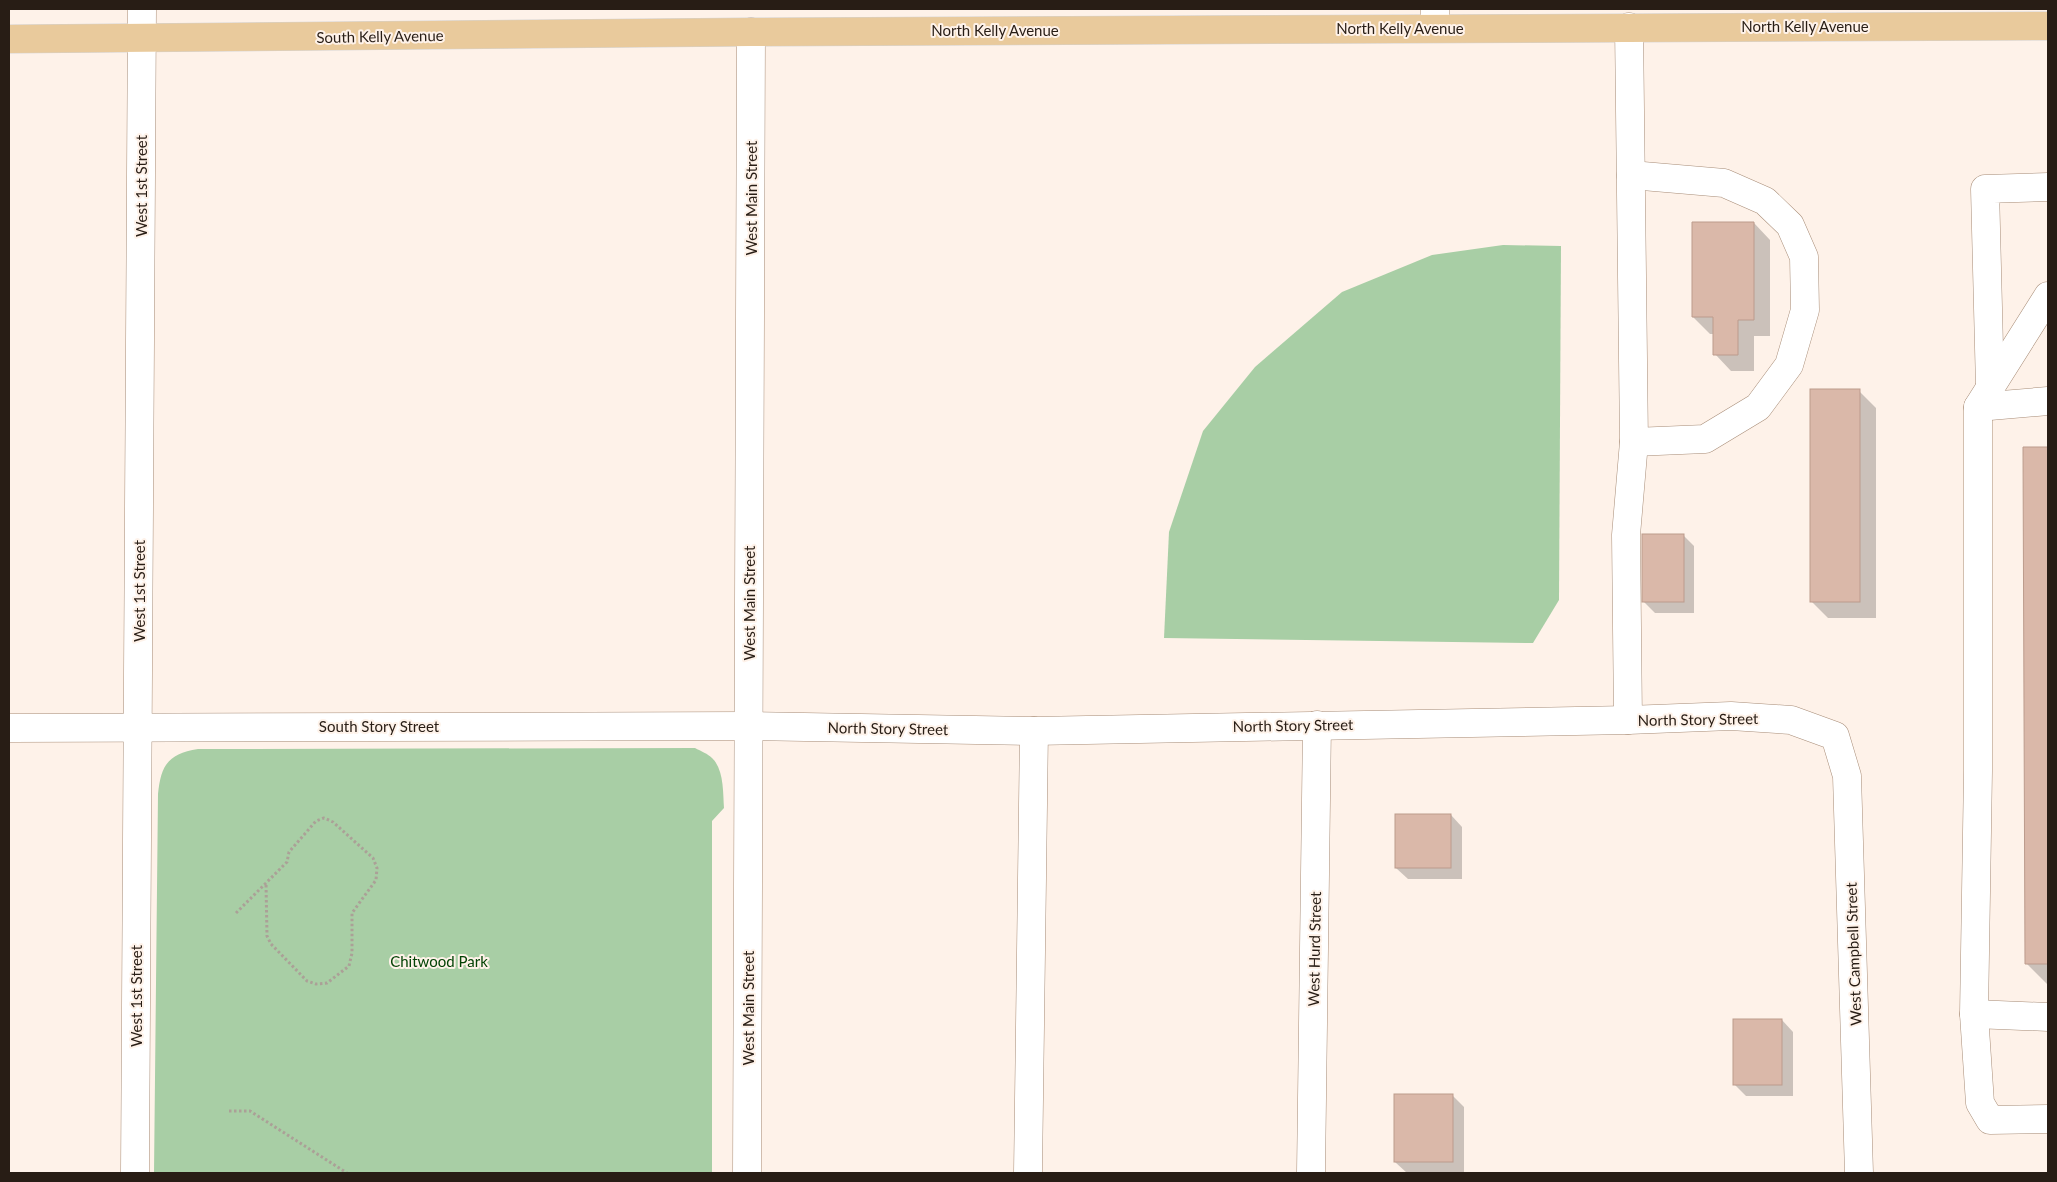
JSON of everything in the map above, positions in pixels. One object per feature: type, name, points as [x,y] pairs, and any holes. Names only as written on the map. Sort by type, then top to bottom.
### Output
[{"type":"main road","name":"North Kelly Avenue","points":[[752,32],[1435,18],[1629,27],[1806,18],[2048,26]]},
{"type":"main road","name":"South Kelly Avenue","points":[[9,39],[752,32]]},
{"type":"street","name":"West 1st Street","points":[[135,1173],[142,9]]},
{"type":"street","points":[[1628,720],[1626,535],[1634,442],[1629,27]]},
{"type":"street","name":"West Main Street","points":[[747,1173],[752,32]]},
{"type":"street","points":[[1631,175],[1724,183],[1765,201],[1790,225],[1804,257],[1805,310],[1789,365],[1758,407],[1705,439],[1634,442]]},
{"type":"street","points":[[2048,188],[1985,189],[1984,397],[1974,1014],[1980,1103],[1990,1120],[2048,1119]]},
{"type":"street","points":[[1984,397],[2048,296]]},
{"type":"street","points":[[1984,397],[2048,401]]},
{"type":"street","name":"North Story Street","points":[[749,726],[1034,731],[1628,720],[1731,716],[1791,720],[1835,736]]},
{"type":"street","name":"West Hurd Street","points":[[1311,1173],[1316,725]]},
{"type":"street","name":"South Story Street","points":[[9,728],[138,726],[749,726]]},
{"type":"street","points":[[1028,1173],[1034,731]]},
{"type":"street","name":"West Campbell Street","points":[[1835,736],[1847,776],[1859,1173]]},
{"type":"street","points":[[1974,1014],[2048,1017]]},
{"type":"path","points":[[236,913],[266,882],[287,862],[289,852],[316,821],[324,818],[333,822],[373,858],[377,868],[376,880],[352,913],[352,953],[349,966],[327,983],[316,984],[307,981],[271,944],[267,936],[266,882]]},
{"type":"path","points":[[229,1111],[250,1111],[347,1173]]},
{"type":"green space","points":[[1503,245],[1561,246],[1559,600],[1533,643],[1164,638],[1169,532],[1203,431],[1255,367],[1342,292],[1432,255]]},
{"type":"green space","name":"Chitwood Park","points":[[695,748],[710,757],[719,768],[724,808],[712,821],[712,1173],[154,1173],[158,794],[161,775],[168,762],[173,758],[188,751],[198,749]]},
{"type":"building","points":[[1692,222],[1754,222],[1754,320],[1738,320],[1738,355],[1713,355],[1713,317],[1692,317]]},
{"type":"building","points":[[1810,389],[1860,389],[1860,602],[1810,602]]},
{"type":"building","points":[[2023,447],[2048,447],[2048,964],[2025,964]]},
{"type":"building","points":[[1642,534],[1684,534],[1684,602],[1642,602]]},
{"type":"building","points":[[1395,814],[1451,814],[1451,868],[1395,868]]},
{"type":"building","points":[[1733,1019],[1782,1019],[1782,1085],[1733,1085]]},
{"type":"building","points":[[1394,1094],[1453,1094],[1453,1162],[1394,1162]]}]
